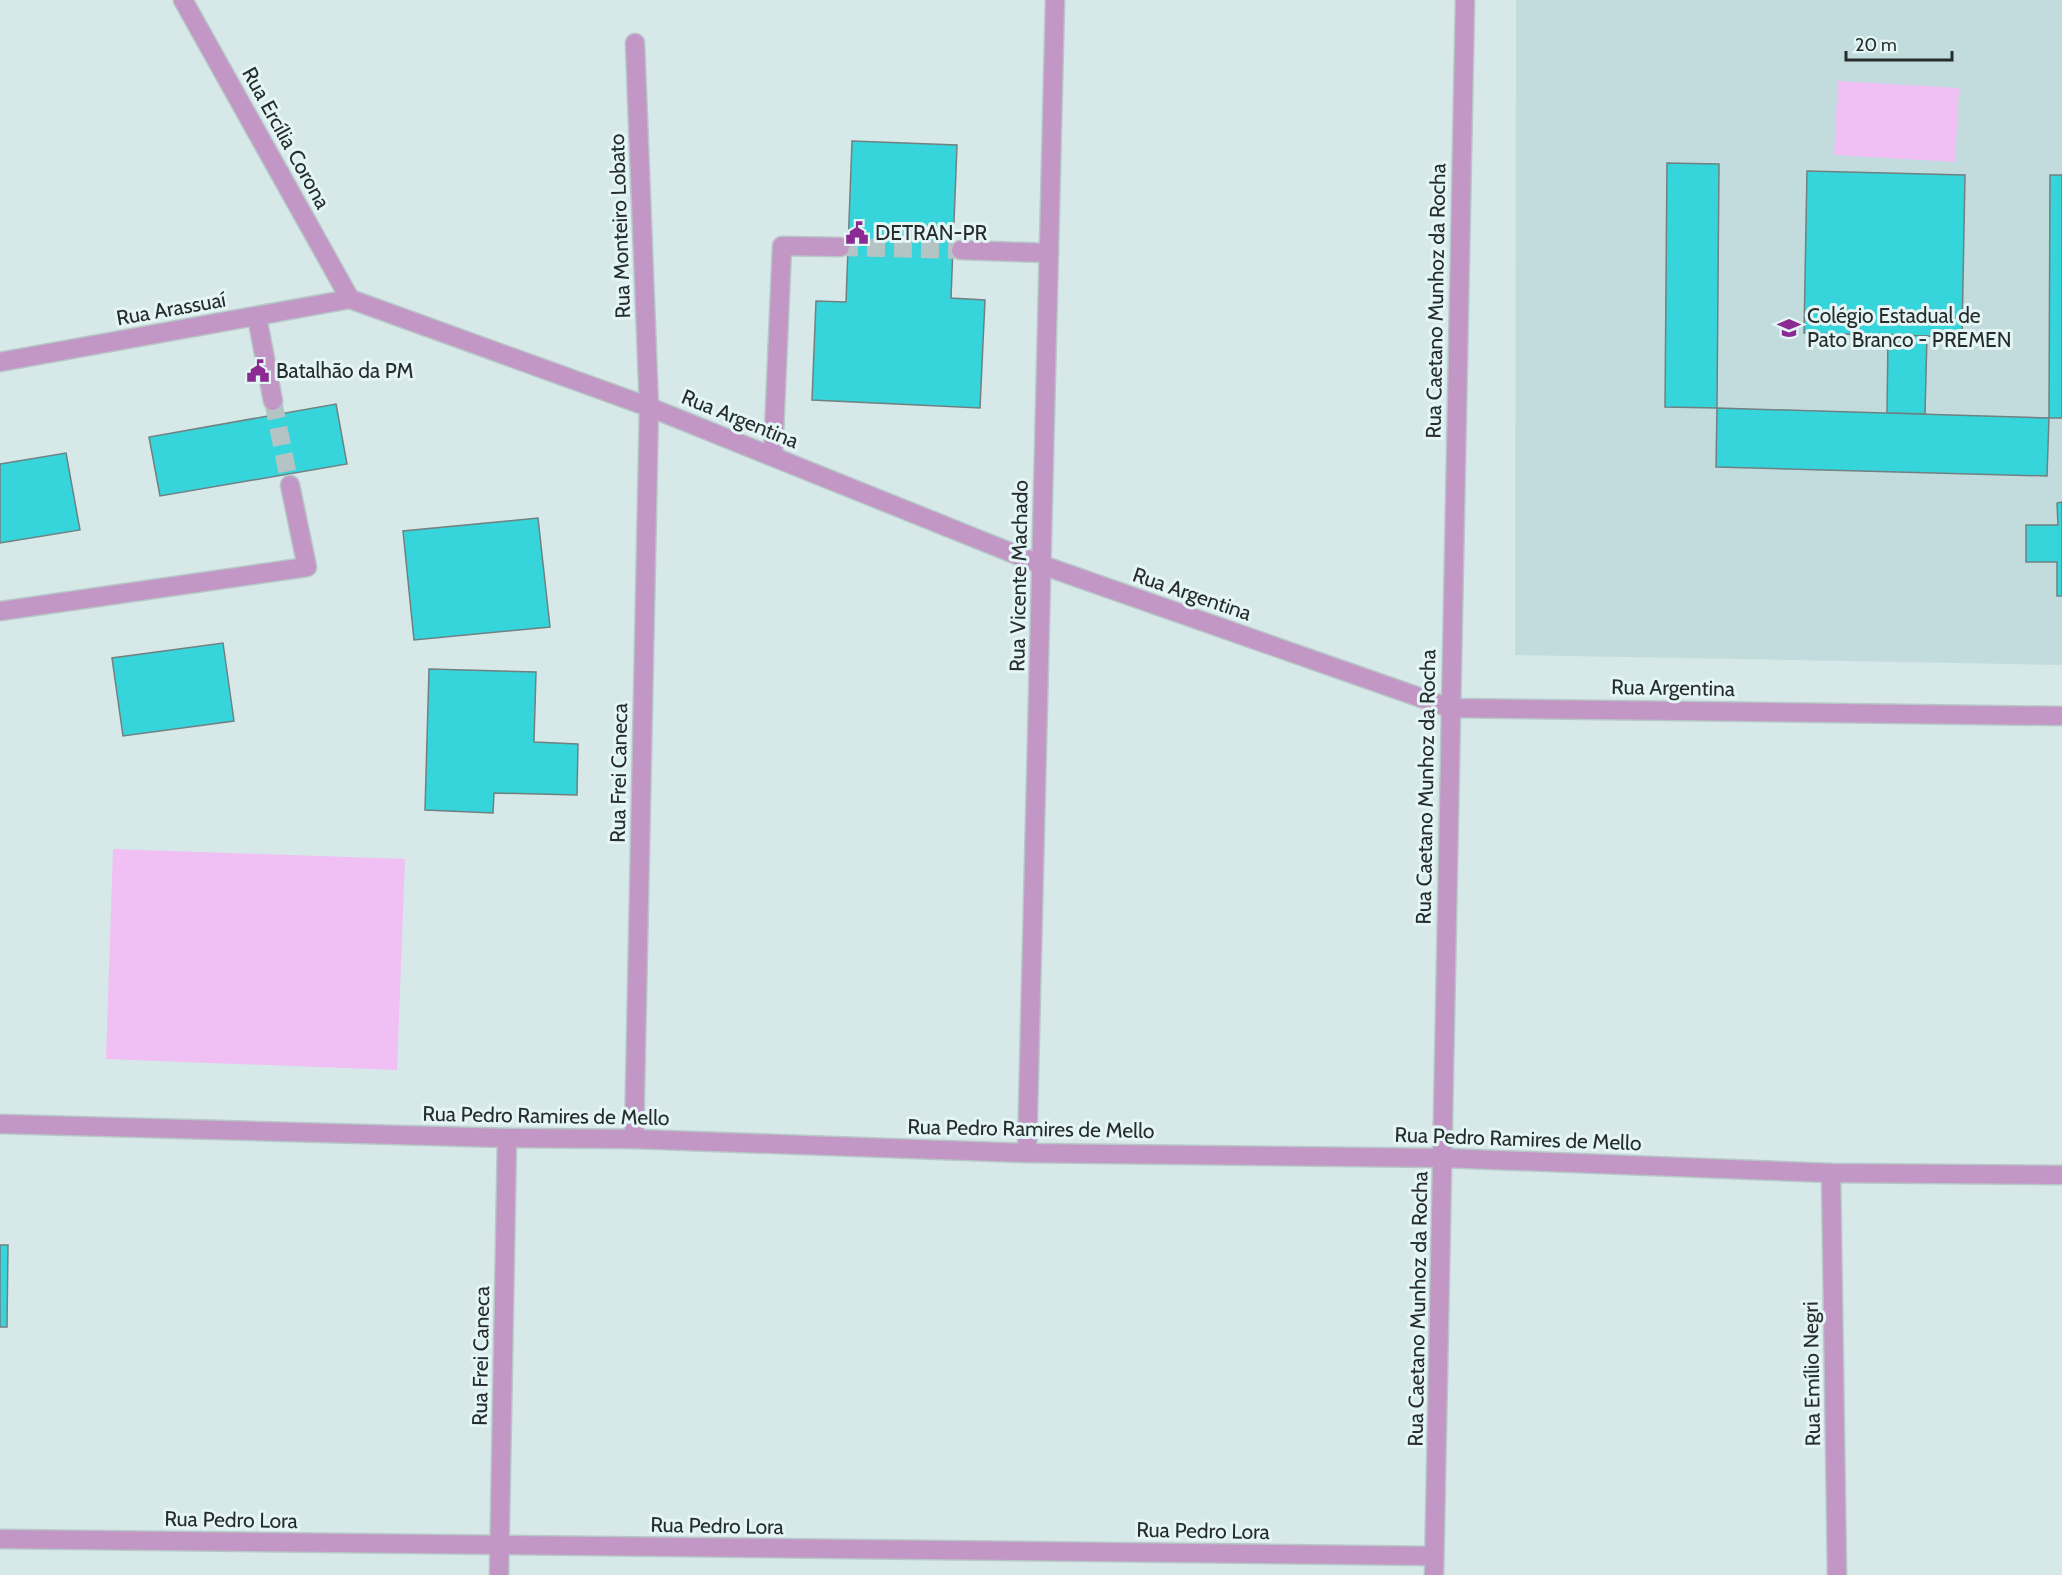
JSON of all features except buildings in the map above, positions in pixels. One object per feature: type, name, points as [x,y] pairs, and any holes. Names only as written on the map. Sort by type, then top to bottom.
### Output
[{"type":"street","name":"Rua Ercília Corona","points":[[183,0],[350,299]]},
{"type":"street","name":"Rua Vicente Machado","points":[[1027,1153],[1055,0]]},
{"type":"street","name":"Rua Caetano Munhoz da Rocha","points":[[1434,1575],[1465,0]]},
{"type":"street","name":"Rua Monteiro Lobato","points":[[635,43],[650,407]]},
{"type":"street","points":[[773,456],[782,246],[840,247]]},
{"type":"street","points":[[961,250],[1049,253]]},
{"type":"street","name":"Rua Arassuaí","points":[[0,362],[350,299]]},
{"type":"street","name":"Rua Argentina","points":[[350,299],[650,407],[1042,565],[1450,708],[2062,716]]},
{"type":"street","points":[[257,317],[273,401]]},
{"type":"street","name":"Rua Frei Caneca","points":[[634,1139],[650,407]]},
{"type":"street","points":[[0,611],[307,567],[290,485]]},
{"type":"street","name":"Rua Pedro Ramires de Mello","points":[[0,1124],[507,1138],[634,1139],[1027,1153],[1444,1158],[1831,1173],[2062,1175]]},
{"type":"street","name":"Rua Frei Caneca","points":[[499,1575],[507,1138]]},
{"type":"street","name":"Rua Emílio Negri","points":[[1831,1173],[1837,1575]]},
{"type":"street","name":"Rua Pedro Lora","points":[[0,1539],[1434,1556]]},
{"type":"shaded area","name":"Colégio Estadual de Pato Branco - PREMEN","points":[[1516,0],[2062,0],[2062,665],[1515,655]]},
{"type":"shaded area","points":[[1838,81],[1959,88],[1955,162],[1834,155]]},
{"type":"shaded area","points":[[113,849],[405,859],[397,1070],[106,1059]]},
{"type":"tunnel","points":[[840,247],[961,250]]},
{"type":"tunnel","points":[[273,401],[290,485]]},
{"type":"place","name":"DETRAN-PR","points":[[857,233]]},
{"type":"place","name":"Colégio Estadual de Pato Branco - PREMEN","points":[[1789,328]]},
{"type":"place","name":"Batalhão da PM","points":[[258,371]]}]
